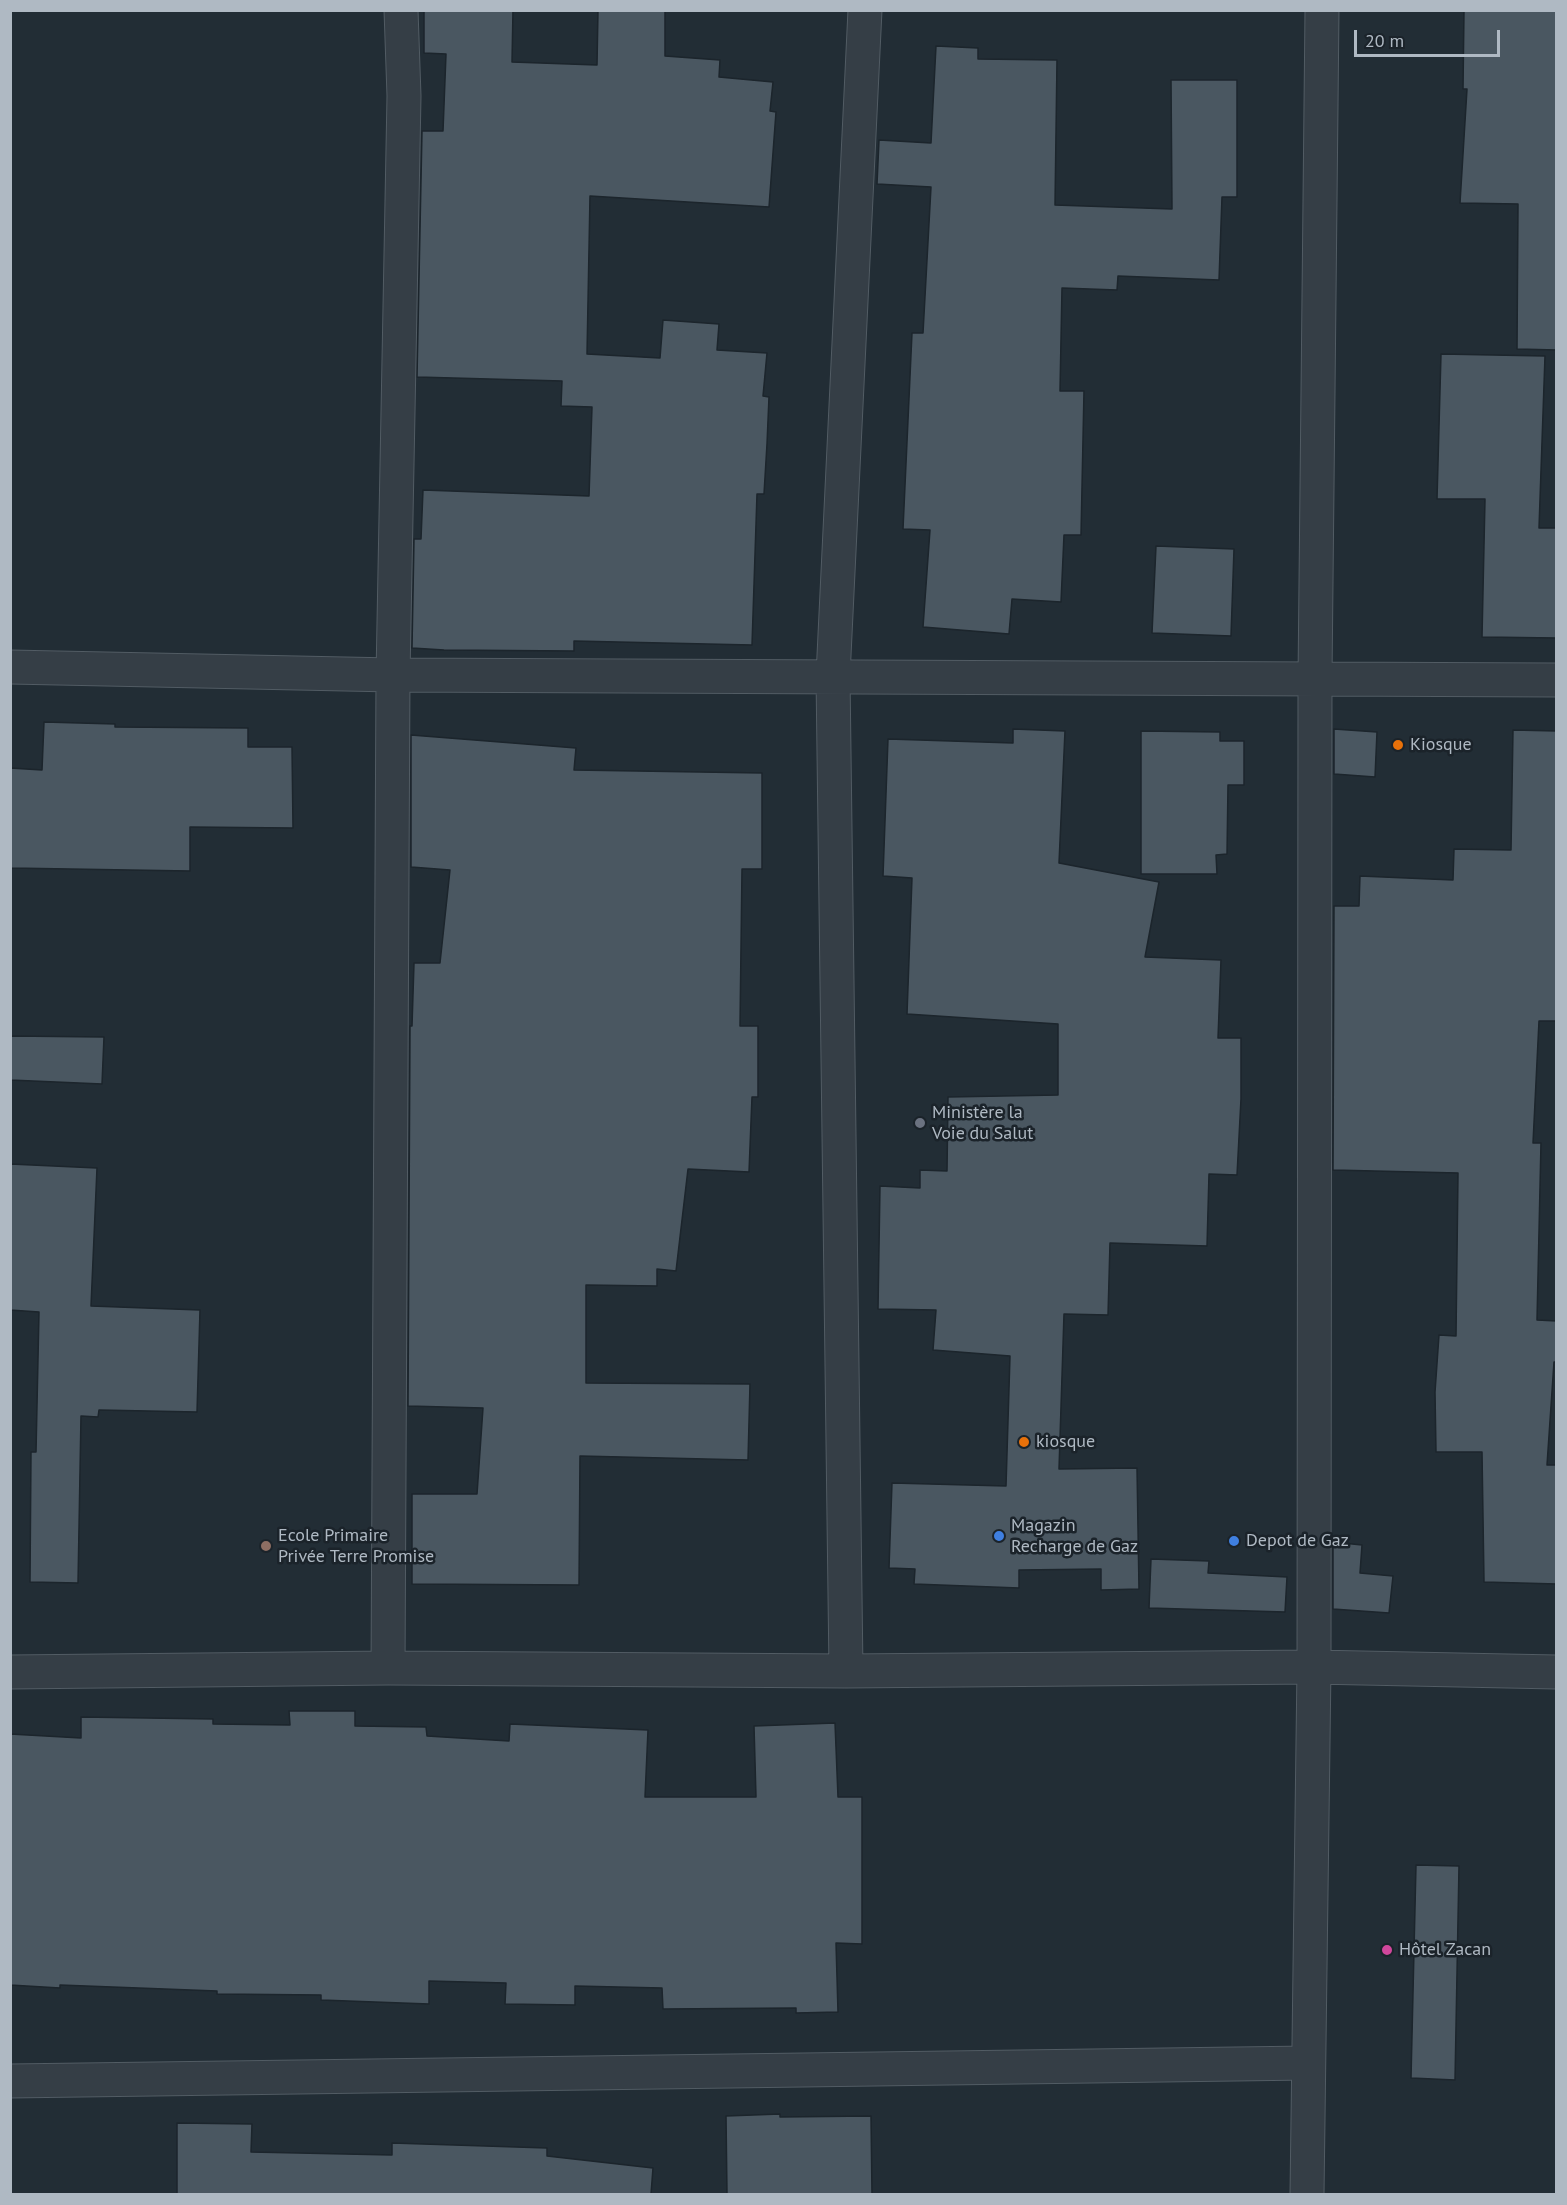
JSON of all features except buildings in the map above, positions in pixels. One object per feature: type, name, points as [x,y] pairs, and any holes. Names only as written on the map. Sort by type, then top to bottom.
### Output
[{"type":"street","points":[[388,1668],[393,675],[404,96],[401,10]]},
{"type":"street","points":[[846,1671],[833,676],[865,10]]},
{"type":"street","points":[[1307,2194],[1314,1667],[1315,678],[1322,10]]},
{"type":"street","points":[[10,668],[393,675],[1557,680]]},
{"type":"street","points":[[10,1672],[388,1668],[846,1671],[1314,1667],[1557,1672]]},
{"type":"street","points":[[10,2081],[1308,2063]]},
{"type":"place","name":"Kiosque","points":[[1398,745]]},
{"type":"place","name":"Ministère la Voie du Salut","points":[[920,1123]]},
{"type":"place","name":"kiosque","points":[[1024,1442]]},
{"type":"place","name":"Magazin Recharge de Gaz","points":[[999,1536]]},
{"type":"place","name":"Depot de Gaz","points":[[1234,1541]]},
{"type":"place","name":"Ecole Primaire Privée Terre Promise","points":[[266,1546]]},
{"type":"place","name":"Hôtel Zacan","points":[[1387,1950]]}]
